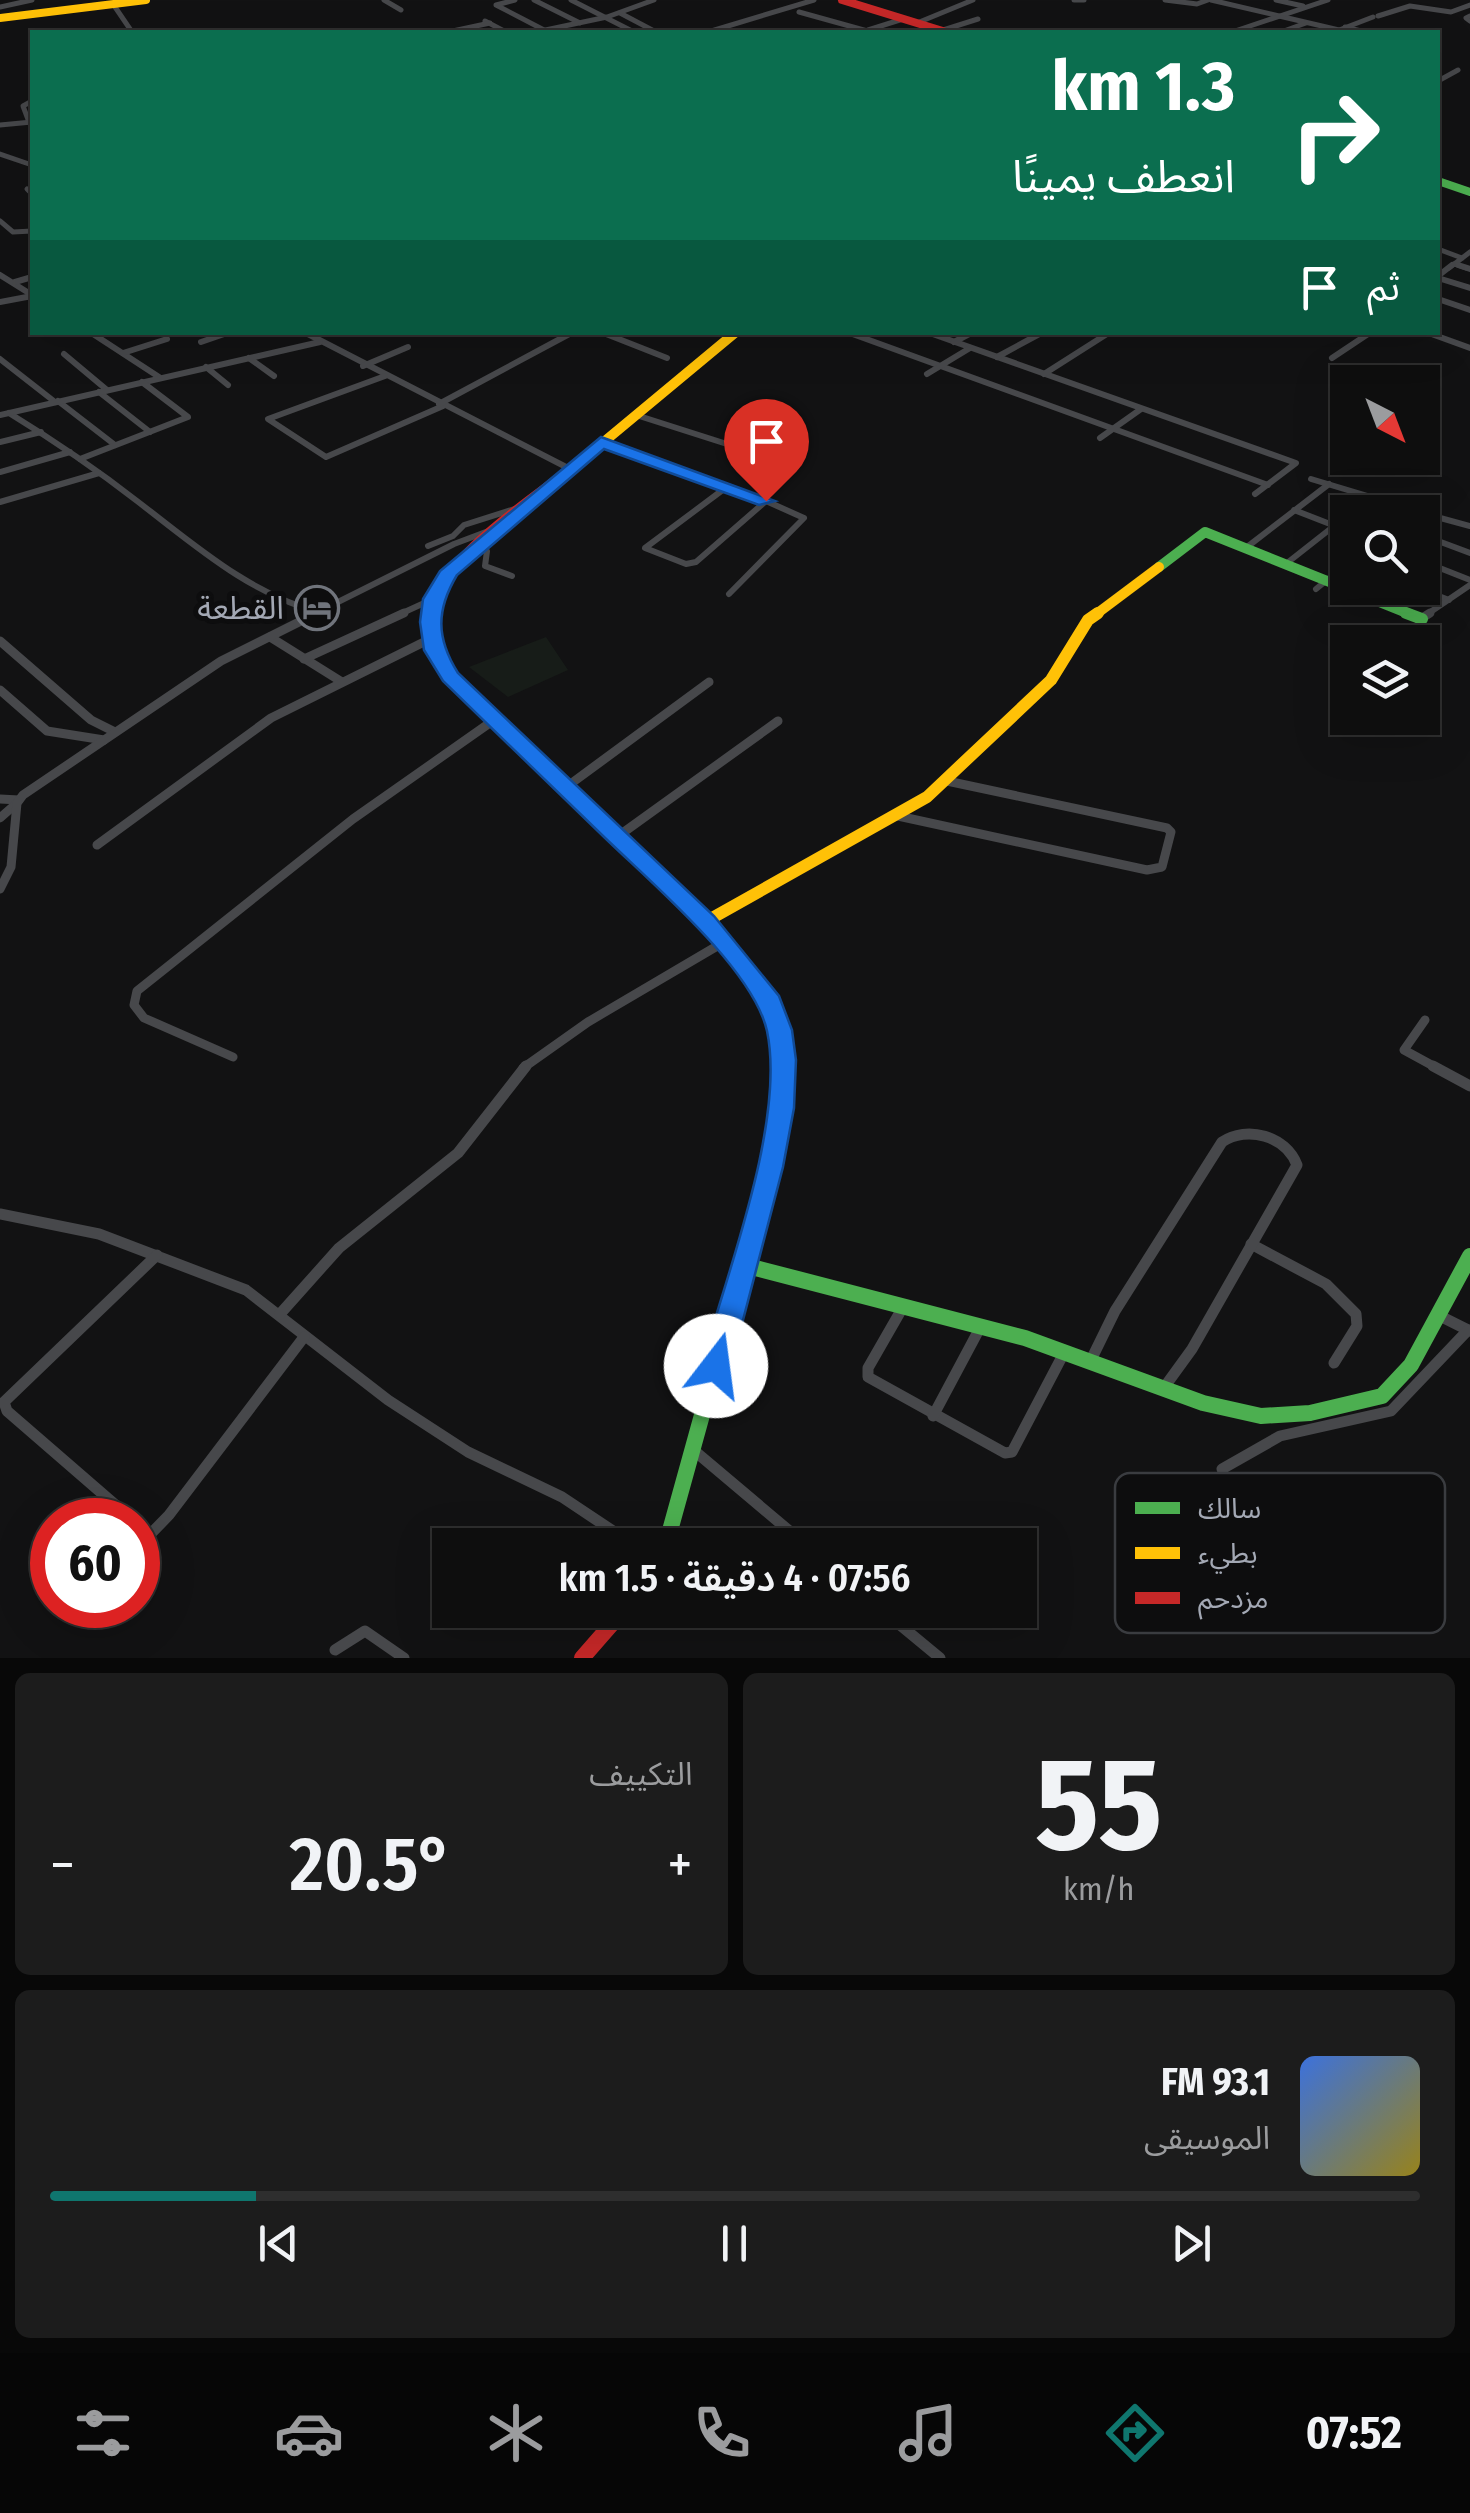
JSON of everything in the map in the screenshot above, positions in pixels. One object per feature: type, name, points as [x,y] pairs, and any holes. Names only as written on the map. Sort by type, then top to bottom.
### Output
[{"type":"street","points":[[3,14],[32,0]]},
{"type":"street","points":[[3,14],[139,0]]},
{"type":"street","points":[[384,0],[401,10]]},
{"type":"street","points":[[515,0],[496,6],[544,30]]},
{"type":"street","points":[[534,0],[590,30]]},
{"type":"street","points":[[570,0],[629,30]]},
{"type":"street","points":[[551,30],[620,13],[650,0]]},
{"type":"street","points":[[714,30],[748,18],[773,16],[814,0]]},
{"type":"street","points":[[844,0],[937,30]]},
{"type":"street","points":[[874,30],[973,0]]},
{"type":"street","points":[[1074,0],[1084,0]]},
{"type":"street","points":[[1164,0],[1197,4],[1210,0],[1336,30]]},
{"type":"street","points":[[1276,0],[1306,7]]},
{"type":"street","points":[[1238,30],[1328,0]]},
{"type":"street","points":[[114,4],[131,30]]},
{"type":"street","points":[[1341,30],[1408,6],[1452,12],[1470,5]]},
{"type":"street","points":[[799,12],[859,30]]},
{"type":"street","points":[[620,13],[652,30]]},
{"type":"street","points":[[483,19],[501,30]]},
{"type":"street","points":[[948,30],[978,19]]},
{"type":"street","points":[[1286,30],[1308,22]]},
{"type":"street","points":[[458,30],[490,24]]},
{"type":"street","points":[[561,28],[566,30]]},
{"type":"street","points":[[1440,80],[1458,70]]},
{"type":"street","points":[[0,125],[30,122]]},
{"type":"street","points":[[0,154],[29,164]]},
{"type":"street","points":[[1440,182],[1470,192]]},
{"type":"street","points":[[0,220],[13,232],[30,230]]},
{"type":"street","points":[[1440,251],[1462,258]]},
{"type":"street","points":[[1440,273],[1470,252]]},
{"type":"street","points":[[1454,264],[1470,269]]},
{"type":"street","points":[[1,274],[30,293]]},
{"type":"street","points":[[1440,274],[1470,288]]},
{"type":"street","points":[[15,282],[30,278]]},
{"type":"street","points":[[0,302],[30,295]]},
{"type":"street","points":[[1440,300],[1470,310]]},
{"type":"street","points":[[95,335],[160,378]]},
{"type":"street","points":[[201,342],[221,335]]},
{"type":"street","points":[[311,335],[363,366],[570,469]]},
{"type":"street","points":[[385,376],[268,420],[326,457],[441,405],[568,335]]},
{"type":"street","points":[[609,335],[667,358]]},
{"type":"street","points":[[672,1528],[697,1454],[776,1135],[783,1060],[779,1030],[767,996],[724,942],[450,677],[430,639],[433,599],[450,571],[732,335]]},
{"type":"street","points":[[856,335],[1268,484]]},
{"type":"street","points":[[935,335],[1296,463],[1255,494]]},
{"type":"street","points":[[954,342],[967,335]]},
{"type":"street","points":[[997,358],[1038,335]]},
{"type":"street","points":[[1044,374],[1105,335]]},
{"type":"street","points":[[1332,358],[1366,335]]},
{"type":"street","points":[[1434,335],[1470,348]]},
{"type":"street","points":[[122,353],[166,339]]},
{"type":"street","points":[[3,413],[320,342]]},
{"type":"street","points":[[363,366],[408,346]]},
{"type":"street","points":[[927,374],[970,348]]},
{"type":"street","points":[[64,354],[150,432]]},
{"type":"street","points":[[250,358],[274,376]]},
{"type":"street","points":[[0,359],[115,445]]},
{"type":"street","points":[[206,368],[228,385]]},
{"type":"street","points":[[80,458],[188,416],[142,382]]},
{"type":"street","points":[[1100,438],[1141,408]]},
{"type":"street","points":[[3,413],[80,458],[217,566],[278,598],[320,613]]},
{"type":"street","points":[[636,415],[730,445]]},
{"type":"street","points":[[0,442],[41,432]]},
{"type":"street","points":[[601,442],[728,486],[804,518],[729,594]]},
{"type":"street","points":[[0,472],[70,452]]},
{"type":"street","points":[[0,502],[99,474]]},
{"type":"street","points":[[1311,478],[1364,495]]},
{"type":"street","points":[[1246,547],[1329,484]]},
{"type":"street","points":[[728,486],[647,550],[692,564],[766,501]]},
{"type":"street","points":[[428,546],[452,536],[464,525],[524,506]]},
{"type":"street","points":[[1294,510],[1330,524]]},
{"type":"street","points":[[1440,518],[1470,526]]},
{"type":"street","points":[[0,818],[193,678],[454,544],[499,527]]},
{"type":"street","points":[[1286,563],[1330,529]]},
{"type":"street","points":[[705,922],[898,816],[947,781],[1051,680],[1088,620],[1205,532],[1286,563],[1322,584],[1420,620],[1470,582],[1440,569]]},
{"type":"street","points":[[1440,541],[1470,553]]},
{"type":"street","points":[[478,544],[487,552],[485,566],[512,576]]},
{"type":"street","points":[[1322,584],[1330,578]]},
{"type":"street","points":[[1440,597],[1449,600]]},
{"type":"street","points":[[304,659],[433,599]]},
{"type":"street","points":[[270,637],[342,682]]},
{"type":"street","points":[[97,845],[271,718],[430,639]]},
{"type":"street","points":[[0,642],[91,720],[115,732]]},
{"type":"street","points":[[565,788],[708,682]]},
{"type":"street","points":[[0,690],[47,731],[104,740]]},
{"type":"street","points":[[233,1058],[144,1018],[134,1005],[137,990],[353,820],[494,720]]},
{"type":"street","points":[[617,838],[778,721]]},
{"type":"street","points":[[898,816],[1147,870],[1162,867],[1171,832],[1167,828],[947,781]]},
{"type":"street","points":[[0,799],[18,802]]},
{"type":"street","points":[[0,889],[11,867],[18,802]]},
{"type":"street","points":[[280,1314],[360,1228],[458,1153],[522,1068],[588,1022],[724,942]]},
{"type":"street","points":[[1425,1020],[1404,1050],[1470,1086]]},
{"type":"street","points":[[1090,1362],[1115,1311],[1222,1142],[1234,1134],[1273,1141],[1297,1159],[1192,1349],[1163,1389]]},
{"type":"street","points":[[0,1214],[100,1234],[246,1290],[304,1337],[468,1452],[562,1497],[608,1528]]},
{"type":"street","points":[[1251,1244],[1326,1284],[1356,1314],[1357,1326],[1334,1363]]},
{"type":"street","points":[[107,1498],[6,1411],[4,1402],[157,1255]]},
{"type":"street","points":[[744,1265],[981,1326],[1065,1351],[1163,1389],[1262,1416],[1361,1403],[1382,1396],[1397,1383],[1470,1256]]},
{"type":"street","points":[[902,1308],[867,1374],[883,1389],[1005,1453],[1012,1452],[1065,1351]]},
{"type":"street","points":[[1222,1469],[1280,1436],[1391,1412],[1469,1330],[1438,1315]]},
{"type":"street","points":[[933,1416],[981,1326]]},
{"type":"street","points":[[160,1524],[304,1337]]},
{"type":"street","points":[[697,1454],[786,1528]]},
{"type":"street","points":[[582,1658],[608,1628]]},
{"type":"street","points":[[904,1628],[940,1658]]},
{"type":"street","points":[[335,1650],[365,1632],[404,1658]]},
{"type":"shaded area","points":[[546,637],[568,670],[508,697],[469,667]]},
{"type":"traffic: fast","points":[[1440,182],[1470,192]]},
{"type":"traffic: fast","points":[[1159,567],[1205,532],[1422,619]]},
{"type":"traffic: fast","points":[[671,1528],[716,1376],[779,1124],[782,1063],[776,1021],[762,991],[734,955]]},
{"type":"traffic: fast","points":[[744,1265],[1025,1338],[1203,1403],[1261,1416],[1310,1413],[1382,1396],[1411,1365],[1470,1256]]},
{"type":"traffic: slow","points":[[0,18],[146,0]]},
{"type":"traffic: slow","points":[[576,465],[732,335]]},
{"type":"traffic: slow","points":[[705,922],[927,797],[1051,680],[1088,620],[1159,567]]},
{"type":"traffic: jam","points":[[842,0],[940,30]]},
{"type":"traffic: jam","points":[[576,465],[464,559],[433,604],[431,642],[451,677],[734,955]]},
{"type":"traffic: jam","points":[[582,1658],[608,1628]]},
{"type":"place","name":"القطعة","points":[[317,608]]},
{"type":"route","points":[[716,1366],[770,1167],[781,1108],[783,1060],[779,1030],[767,996],[705,922],[450,677],[434,650],[430,622],[433,599],[450,571],[601,442],[766,501]]}]
